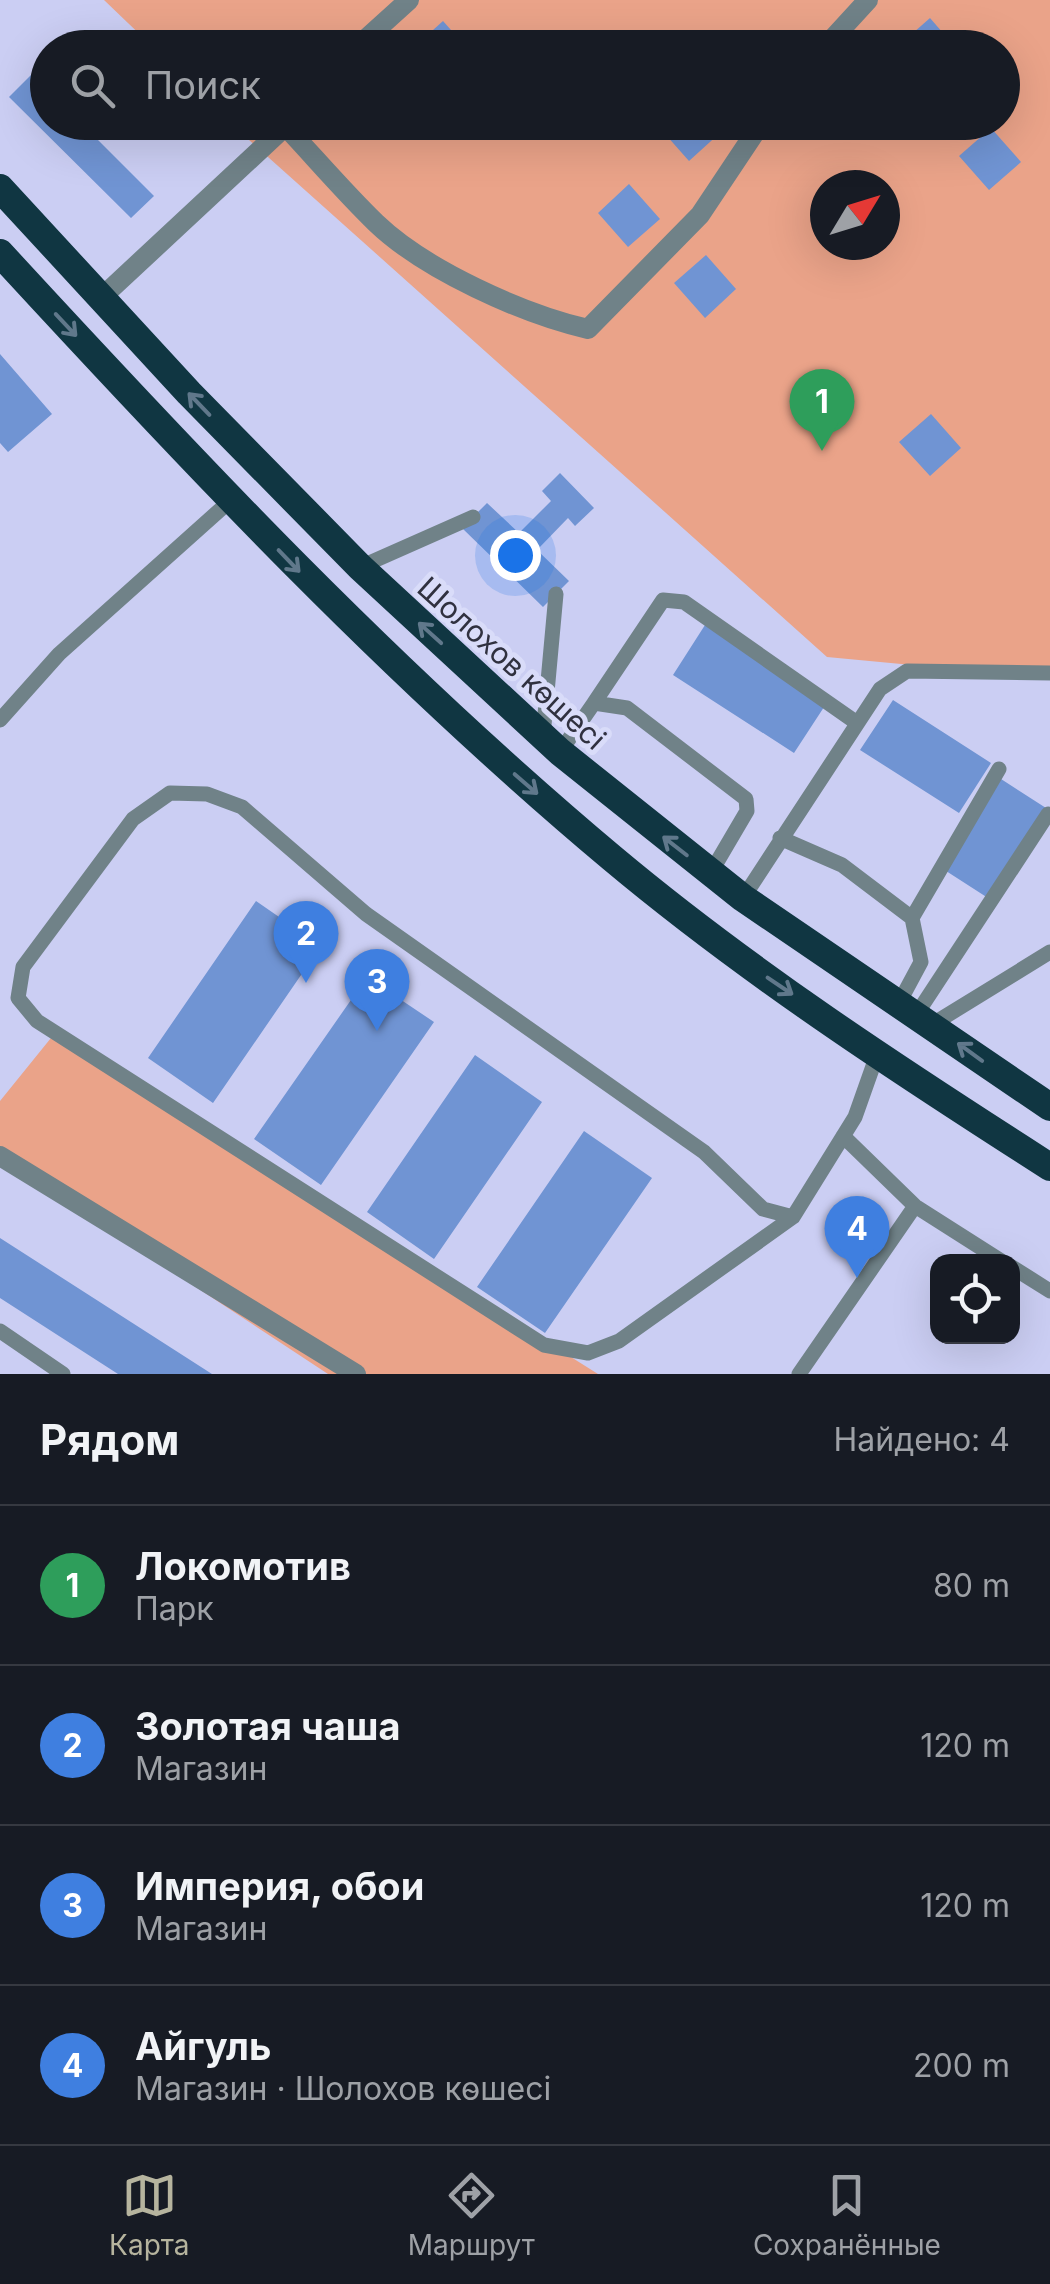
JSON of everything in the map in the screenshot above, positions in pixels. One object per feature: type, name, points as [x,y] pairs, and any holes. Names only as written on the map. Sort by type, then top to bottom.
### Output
[{"type":"highway","name":"Шолохов көшесі","points":[[0,188],[360,567],[551,744],[742,898],[1050,1107]]},
{"type":"highway","points":[[0,253],[349,622],[614,860],[739,958],[1050,1167]]},
{"type":"street","points":[[376,30],[409,0]]},
{"type":"street","points":[[840,30],[868,0]]},
{"type":"street","points":[[101,298],[272,140]]},
{"type":"street","points":[[302,140],[379,226],[455,276],[542,318],[588,329],[700,215],[750,140]]},
{"type":"street","points":[[0,1156],[356,1374]]},
{"type":"lane","points":[[0,720],[59,654],[231,500]]},
{"type":"lane","points":[[360,567],[473,517]]},
{"type":"lane","points":[[551,744],[556,594]]},
{"type":"lane","points":[[551,744],[594,703],[663,600],[684,602],[857,723]]},
{"type":"lane","points":[[742,898],[880,689],[907,671],[1050,673]]},
{"type":"lane","points":[[594,703],[627,708],[746,799],[747,811],[710,874]]},
{"type":"lane","points":[[912,918],[999,769]]},
{"type":"lane","points":[[793,1217],[763,1209],[704,1152],[366,914],[242,807],[208,794],[170,793],[134,819],[22,967],[18,998],[37,1021],[544,1345],[588,1353],[618,1341],[793,1217],[855,1117],[878,1052]]},
{"type":"lane","points":[[916,1014],[1048,814]]},
{"type":"lane","points":[[780,838],[842,866],[912,918],[921,962],[916,1014]]},
{"type":"lane","points":[[916,1014],[1050,952]]},
{"type":"lane","points":[[843,1136],[914,1206],[990,1254]]},
{"type":"lane","points":[[798,1374],[914,1206]]},
{"type":"lane","points":[[1020,1273],[1050,1291]]},
{"type":"lane","points":[[0,1332],[62,1374]]},
{"type":"shaded area","points":[[104,0],[1050,0],[1050,678],[827,657],[249,140],[1020,140],[1020,30],[135,30]]},
{"type":"shaded area","points":[[55,1033],[598,1374],[328,1374],[0,1158],[0,1101]]},
{"type":"building","points":[[930,18],[940,30],[916,30]]},
{"type":"building","points":[[443,21],[451,30],[433,30]]},
{"type":"building","points":[[30,76],[30,118],[9,97]]},
{"type":"building","points":[[52,140],[98,140],[154,196],[131,218]]},
{"type":"building","points":[[670,140],[712,140],[689,161]]},
{"type":"building","points":[[977,140],[1002,140],[1021,162],[989,190],[959,156]]},
{"type":"building","points":[[629,184],[660,219],[628,247],[598,213]]},
{"type":"building","points":[[706,255],[736,289],[705,318],[674,283]]},
{"type":"building","points":[[0,354],[52,414],[8,452],[0,443]]},
{"type":"building","points":[[931,414],[961,448],[930,476],[899,442]]},
{"type":"building","points":[[560,473],[594,508],[575,526],[568,518],[537,550],[569,581],[543,607],[462,528],[487,503],[519,533],[551,501],[542,491]]},
{"type":"building","points":[[705,625],[826,704],[794,753],[673,675]]},
{"type":"building","points":[[893,700],[991,763],[959,813],[860,750]]},
{"type":"building","points":[[1001,779],[1046,808],[988,898],[943,869]]},
{"type":"building","points":[[256,901],[321,946],[213,1103],[148,1058]]},
{"type":"building","points":[[367,977],[434,1022],[321,1185],[254,1139]]},
{"type":"building","points":[[475,1055],[542,1102],[434,1259],[367,1212]]},
{"type":"building","points":[[584,1131],[652,1178],[545,1333],[477,1287]]},
{"type":"building","points":[[0,1238],[212,1374],[118,1374],[0,1298]]},
{"type":"place","name":"Локомотив","points":[[822,451]]},
{"type":"place","name":"Золотая чаша","points":[[306,983]]},
{"type":"place","name":"Империя, обои","points":[[377,1031]]},
{"type":"place","name":"Айгуль","points":[[857,1278]]}]
